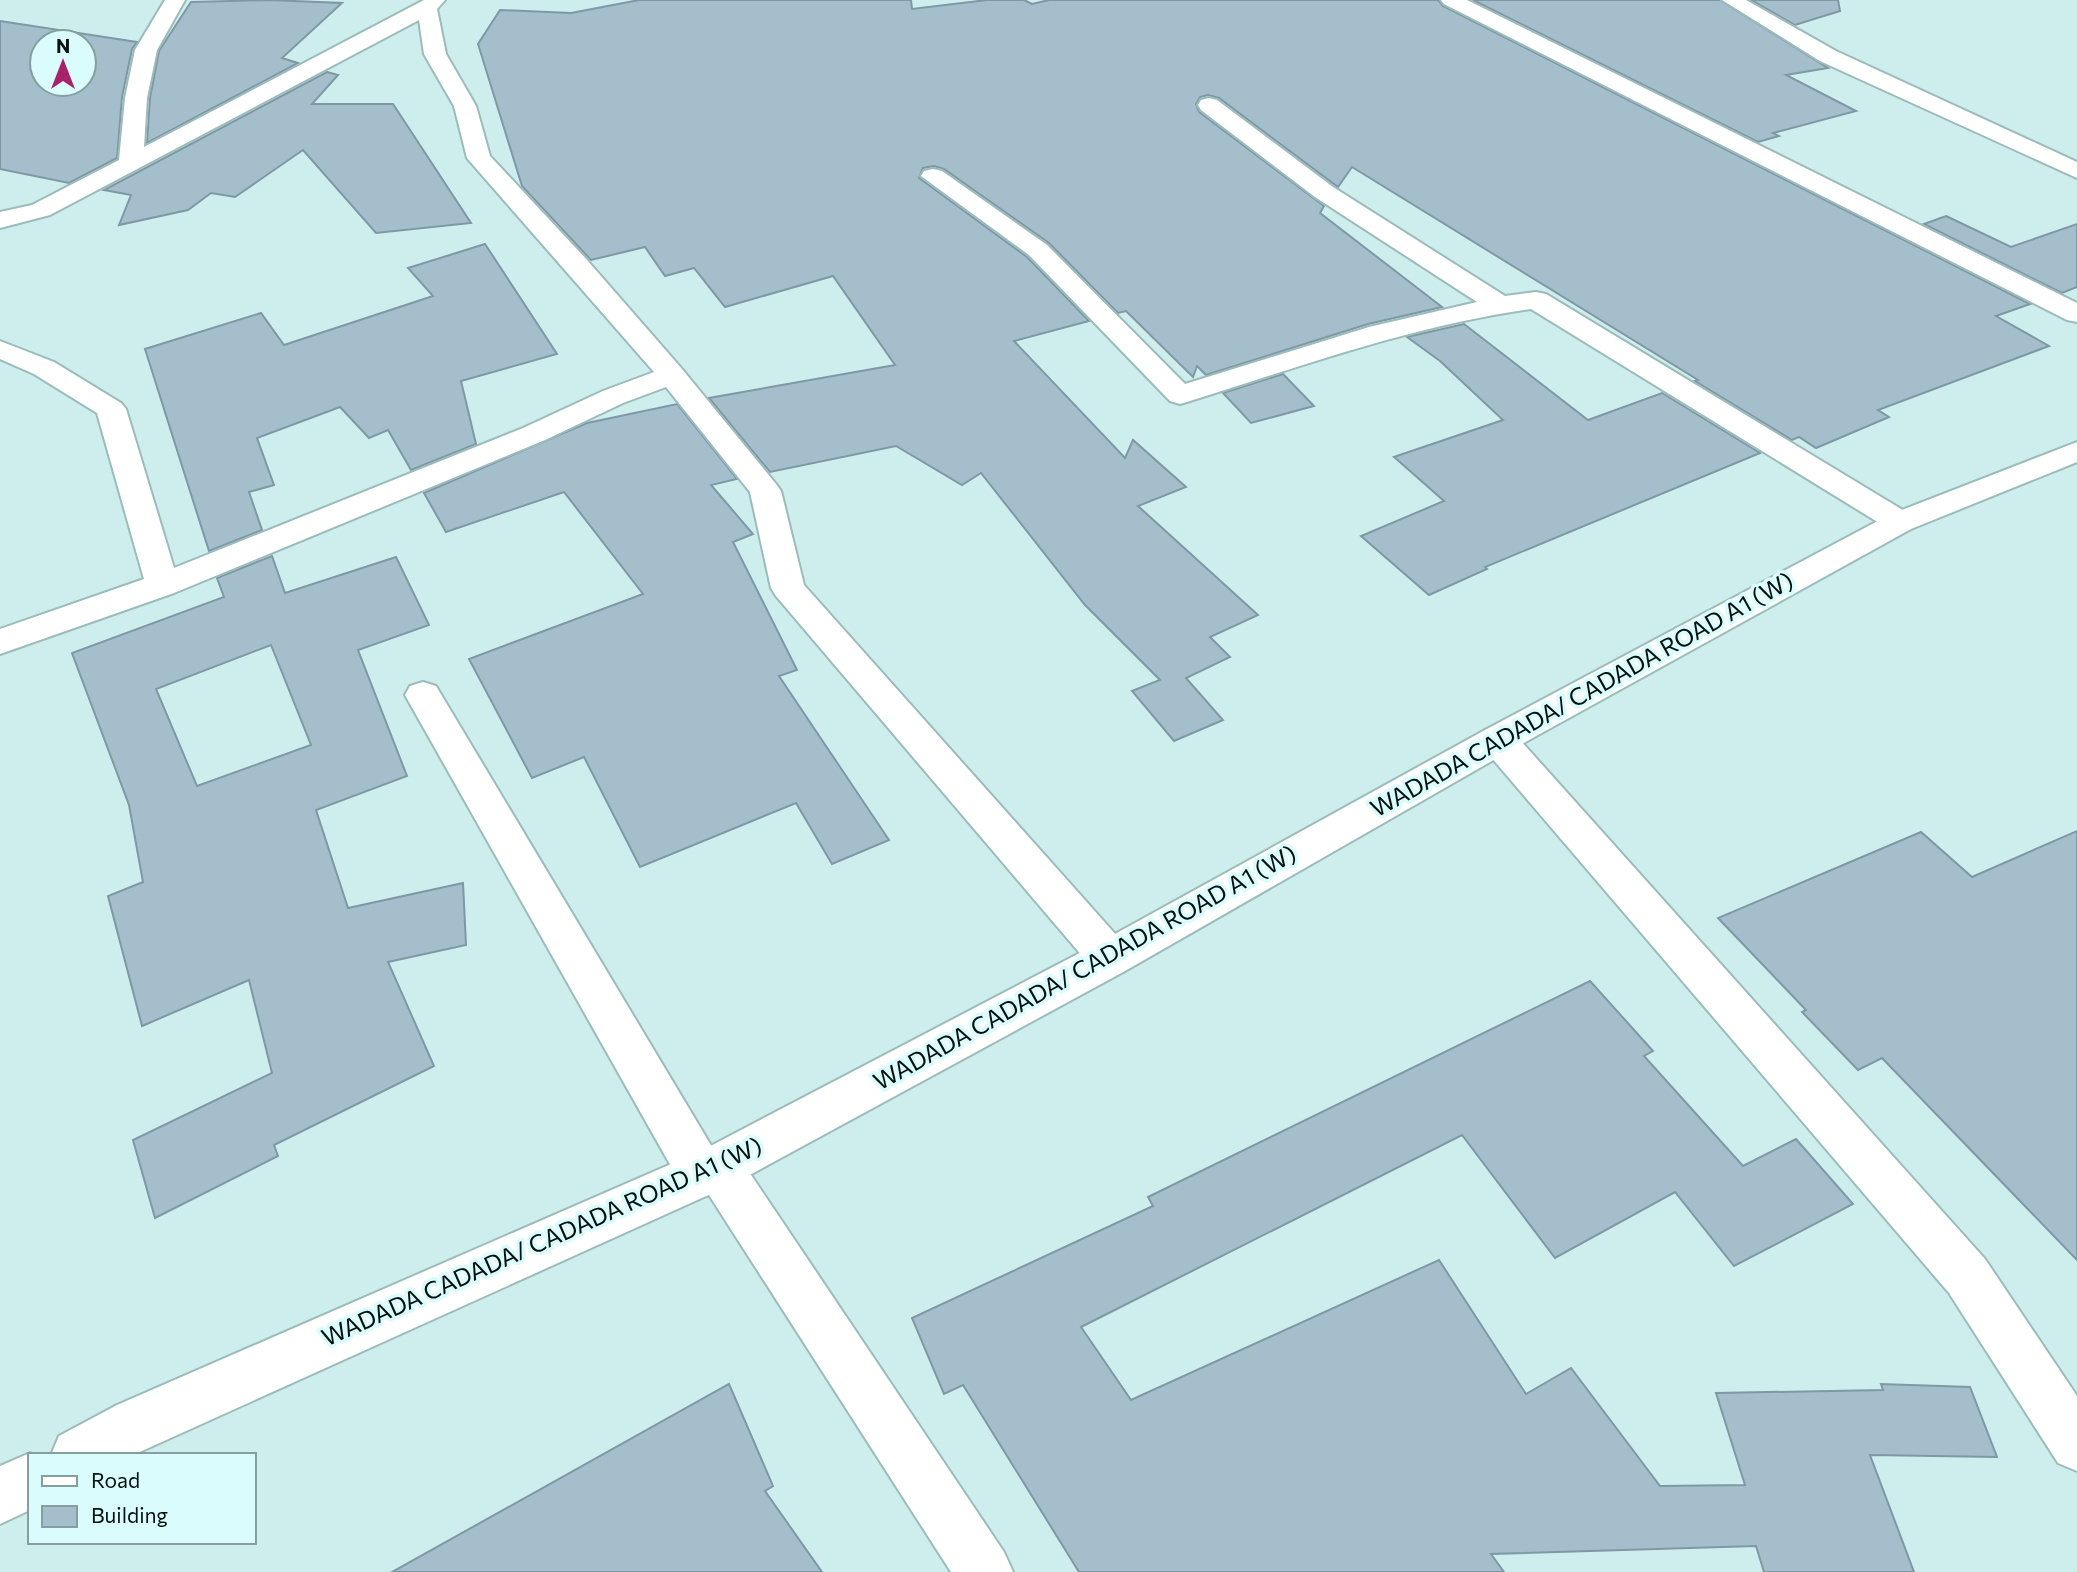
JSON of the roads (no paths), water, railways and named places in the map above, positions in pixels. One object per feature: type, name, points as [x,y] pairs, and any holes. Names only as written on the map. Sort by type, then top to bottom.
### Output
[{"type":"street","points":[[131,162],[136,98],[146,50],[175,0]]},
{"type":"street","points":[[1451,0],[2077,314]]},
{"type":"street","points":[[1732,0],[1828,56],[2077,171]]},
{"type":"street","points":[[0,220],[41,210],[431,4],[435,54],[466,106],[479,158],[578,265],[765,491],[788,588],[1110,958]]},
{"type":"street","points":[[1209,105],[1261,141],[1324,192],[1500,305]]},
{"type":"street","points":[[933,176],[1038,250],[1180,395],[1379,333],[1500,305],[1536,300],[1900,522]]},
{"type":"street","points":[[0,349],[44,368],[111,409],[162,585]]},
{"type":"street","points":[[0,642],[162,585],[534,434],[613,397],[671,375]]},
{"type":"street","name":"WADADA CADADA/ CADADA ROAD A1 (W)","points":[[82,1453],[136,1424],[710,1171],[1110,958],[1498,740],[1900,522],[2077,451]]},
{"type":"street","points":[[423,695],[710,1171],[984,1572]]},
{"type":"street","points":[[1498,740],[1968,1276],[2077,1444]]},
{"type":"street","points":[[0,1496],[28,1481]]}]
